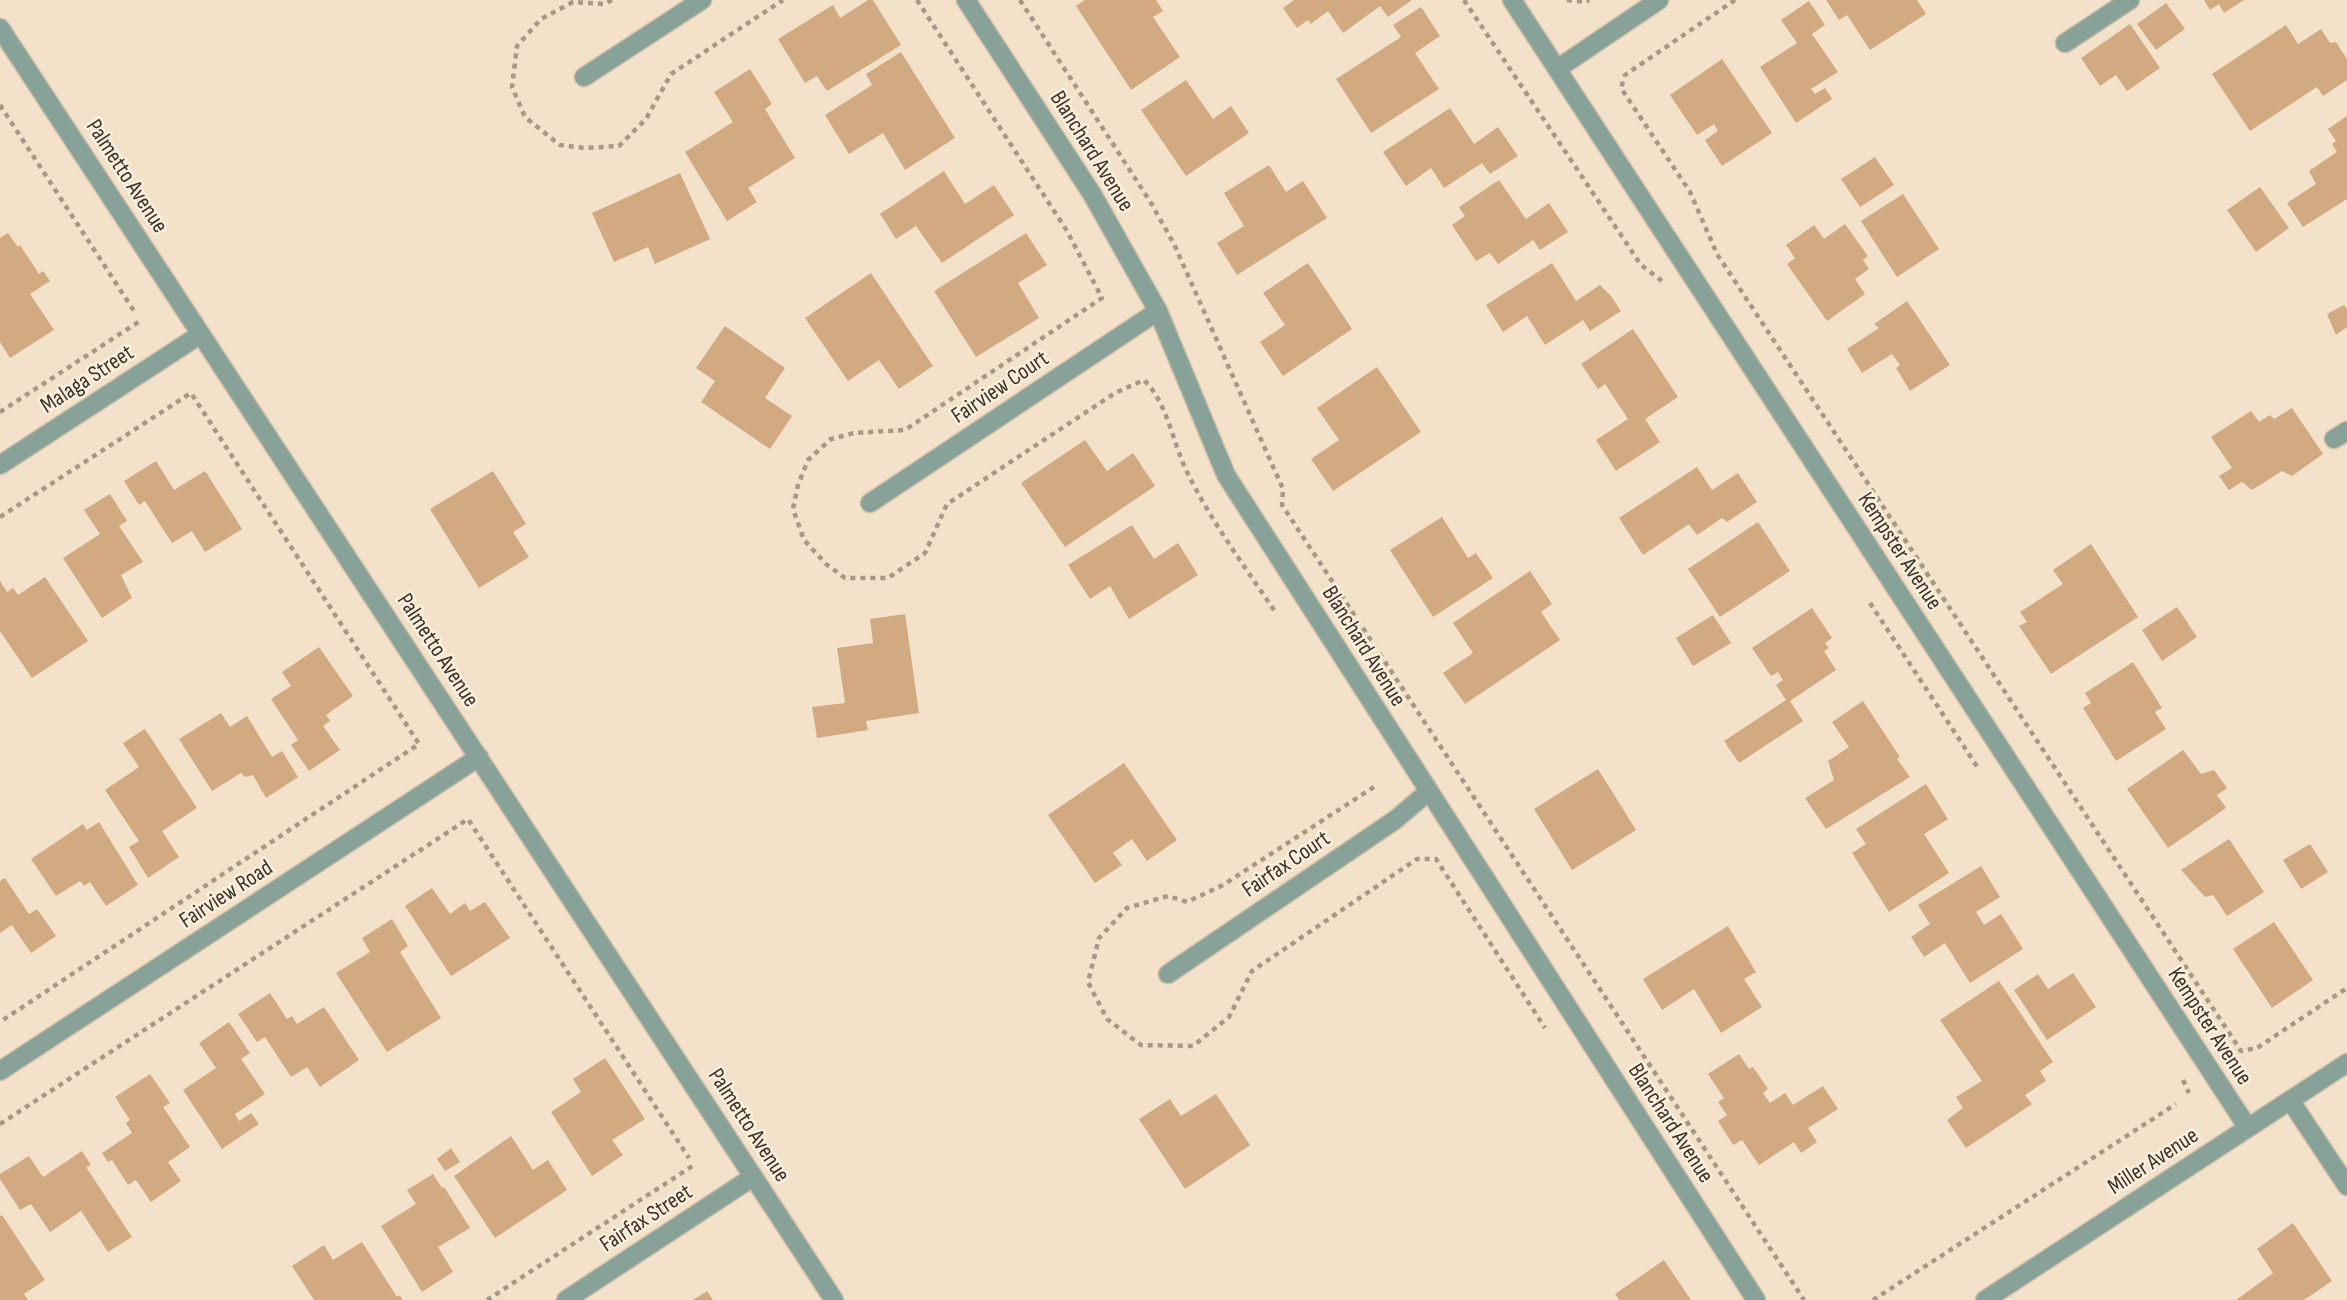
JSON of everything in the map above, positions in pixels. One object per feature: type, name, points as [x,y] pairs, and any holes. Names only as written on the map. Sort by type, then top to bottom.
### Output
[{"type":"street","points":[[584,77],[702,0]]},
{"type":"street","name":"Blanchard Avenue","points":[[966,0],[1092,194],[1158,312],[1226,475],[1756,1300]]},
{"type":"street","name":"Kempster Avenue","points":[[1512,0],[2248,1128]]},
{"type":"street","points":[[1557,69],[1659,0]]},
{"type":"street","points":[[2064,43],[2130,0]]},
{"type":"street","name":"Palmetto Avenue","points":[[0,28],[834,1300]]},
{"type":"street","name":"Fairview Court","points":[[870,503],[1158,312]]},
{"type":"street","name":"Malaga Street","points":[[0,465],[201,334]]},
{"type":"street","name":"Fairview Road","points":[[0,1071],[479,757]]},
{"type":"street","name":"Fairfax Court","points":[[1168,974],[1395,820],[1428,792]]},
{"type":"street","name":"Miller Avenue","points":[[1985,1300],[2347,1063]]},
{"type":"street","points":[[2290,1100],[2347,1186]]},
{"type":"street","name":"Fairfax Street","points":[[566,1300],[753,1177]]},
{"type":"path","points":[[917,0],[1067,231],[1102,298],[905,430],[854,433],[831,439],[808,460],[798,485],[793,509],[804,540],[825,564],[845,578],[888,578],[925,553],[947,504],[1115,393],[1144,380],[1157,393],[1186,471],[1218,526],[1276,613]]},
{"type":"path","points":[[1020,0],[1152,203],[1174,244],[1283,489],[1282,505],[1804,1300]]},
{"type":"path","points":[[1464,0],[1641,265],[1662,280],[1670,292]]},
{"type":"path","points":[[1567,0],[1589,0]]},
{"type":"path","points":[[1735,0],[1625,75],[1621,88],[1690,192],[1717,254],[2241,1051],[2257,1048],[2347,988]]},
{"type":"path","points":[[0,105],[134,311]]},
{"type":"path","points":[[0,412],[140,321]]},
{"type":"path","points":[[0,517],[191,393],[419,744],[0,1021]]},
{"type":"path","points":[[1869,600],[1981,772]]},
{"type":"path","points":[[1374,787],[1223,886],[1187,901],[1168,896],[1127,908],[1098,938],[1088,982],[1107,1019],[1141,1045],[1193,1046],[1229,1017],[1252,971],[1417,859],[1436,859],[1545,1028]]},
{"type":"path","points":[[0,1124],[468,819],[689,1158]]},
{"type":"path","points":[[2176,1071],[2189,1093]]},
{"type":"path","points":[[1873,1300],[2176,1104]]},
{"type":"path","points":[[487,1300],[694,1165]]},
{"type":"building","points":[[868,0],[873,0],[901,45],[827,91],[817,76],[805,83],[778,39],[833,5],[840,18]]},
{"type":"building","points":[[1085,0],[1156,0],[1163,11],[1153,17],[1180,57],[1131,90],[1076,6]]},
{"type":"building","points":[[1294,0],[1412,0],[1388,17],[1380,6],[1343,33],[1328,11],[1311,24],[1308,20],[1297,28],[1283,8]]},
{"type":"building","points":[[1826,0],[1917,0],[1926,14],[1870,50],[1847,15],[1839,20]]},
{"type":"building","points":[[2204,0],[2244,0],[2224,13],[2219,4],[2210,10]]},
{"type":"building","points":[[1809,1],[1825,25],[1812,34],[1838,72],[1811,89],[1815,94],[1825,88],[1832,99],[1796,123],[1760,67],[1797,43],[1781,20]]},
{"type":"building","points":[[2166,3],[2185,29],[2156,50],[2137,24]]},
{"type":"building","points":[[1421,7],[1440,36],[1415,53],[1439,89],[1371,133],[1336,79],[1401,37],[1393,25]]},
{"type":"building","points":[[2130,24],[2160,68],[2127,91],[2116,75],[2100,86],[2081,58]]},
{"type":"building","points":[[2286,25],[2298,44],[2321,29],[2330,43],[2336,42],[2347,59],[2347,80],[2323,96],[2317,87],[2250,131],[2212,74]]},
{"type":"building","points":[[901,52],[955,138],[905,170],[883,133],[849,154],[825,115],[872,85],[866,74]]},
{"type":"building","points":[[1722,59],[1772,133],[1722,166],[1705,140],[1718,131],[1714,124],[1697,135],[1670,95]]},
{"type":"building","points":[[750,69],[772,104],[765,109],[795,158],[748,188],[757,202],[727,221],[685,152],[733,122],[714,92]]},
{"type":"building","points":[[1186,80],[1213,119],[1231,106],[1249,133],[1186,176],[1141,110]]},
{"type":"building","points":[[1450,108],[1474,144],[1498,127],[1518,156],[1490,174],[1482,163],[1444,188],[1431,168],[1406,186],[1383,152]]},
{"type":"building","points":[[2347,116],[2347,199],[2303,227],[2287,203],[2316,184],[2309,171],[2337,152],[2332,144],[2336,141],[2328,129]]},
{"type":"building","points":[[1875,157],[1894,185],[1860,207],[1841,179]]},
{"type":"building","points":[[1269,165],[1286,192],[1303,181],[1327,218],[1237,275],[1217,243],[1244,226],[1224,193]]},
{"type":"building","points":[[944,171],[965,204],[994,185],[1014,215],[942,263],[916,226],[896,239],[880,214]]},
{"type":"building","points":[[680,173],[710,239],[655,264],[648,247],[614,262],[592,213]]},
{"type":"building","points":[[1499,180],[1526,219],[1549,203],[1568,232],[1540,250],[1533,240],[1498,264],[1490,253],[1476,261],[1452,225],[1465,216],[1459,207]]},
{"type":"building","points":[[2260,187],[2289,228],[2256,252],[2227,210]]},
{"type":"building","points":[[1903,194],[1939,249],[1897,277],[1861,221]]},
{"type":"building","points":[[1845,224],[1868,256],[1863,260],[1869,269],[1855,279],[1865,294],[1827,321],[1787,264],[1795,258],[1786,245],[1814,225],[1824,239]]},
{"type":"building","points":[[8,233],[18,247],[20,245],[39,274],[43,271],[50,281],[30,294],[54,330],[10,358],[0,342],[0,238]]},
{"type":"building","points":[[1026,233],[1047,265],[1018,283],[1039,318],[976,357],[934,291]]},
{"type":"building","points":[[1308,263],[1352,329],[1283,376],[1260,342],[1285,325],[1263,293]]},
{"type":"building","points":[[1552,263],[1576,301],[1600,285],[1621,311],[1590,331],[1583,320],[1545,345],[1527,316],[1503,332],[1486,305]]},
{"type":"building","points":[[871,273],[933,366],[899,389],[879,360],[848,381],[805,318]]},
{"type":"building","points":[[1907,301],[1950,365],[1910,391],[1896,368],[1900,365],[1892,354],[1862,373],[1847,349],[1879,328],[1874,324]]},
{"type":"building","points":[[2344,305],[2347,309],[2347,327],[2336,335],[2327,314]]},
{"type":"building","points":[[725,326],[785,368],[765,398],[792,416],[770,449],[701,402],[715,381],[696,368]]},
{"type":"building","points":[[1633,329],[1678,397],[1645,419],[1660,442],[1616,471],[1596,440],[1628,419],[1605,384],[1598,389],[1581,364]]},
{"type":"building","points":[[1377,367],[1421,432],[1333,491],[1311,459],[1339,440],[1317,408]]},
{"type":"building","points":[[2292,408],[2323,454],[2292,476],[2282,471],[2252,490],[2242,482],[2229,490],[2219,476],[2232,468],[2211,437],[2251,411],[2259,422],[2270,415],[2274,419]]},
{"type":"building","points":[[1085,440],[1107,471],[1133,453],[1155,486],[1065,547],[1021,483]]},
{"type":"building","points":[[156,461],[174,490],[205,471],[242,529],[205,552],[192,531],[172,543],[145,501],[139,505],[124,481]]},
{"type":"building","points":[[1697,467],[1712,490],[1738,473],[1757,502],[1727,522],[1722,518],[1697,535],[1689,524],[1643,555],[1619,518]]},
{"type":"building","points":[[493,471],[526,524],[513,532],[529,557],[479,588],[430,509]]},
{"type":"building","points":[[110,494],[127,521],[119,526],[143,562],[121,575],[132,598],[102,618],[63,558],[100,534],[84,510]]},
{"type":"building","points":[[1442,517],[1468,558],[1476,553],[1493,578],[1433,617],[1390,550]]},
{"type":"building","points":[[1758,522],[1790,571],[1720,617],[1688,569]]},
{"type":"building","points":[[1132,525],[1154,559],[1178,543],[1198,575],[1129,619],[1110,586],[1090,599],[1068,565]]},
{"type":"building","points":[[2091,544],[2138,617],[2051,674],[2019,626],[2027,622],[2020,612],[2063,584],[2053,570]]},
{"type":"building","points":[[1530,571],[1552,604],[1541,612],[1560,640],[1465,704],[1443,673],[1473,653],[1453,623]]},
{"type":"building","points":[[45,577],[88,641],[32,678],[0,631],[0,581],[7,592],[13,588],[18,595]]},
{"type":"building","points":[[2177,607],[2197,637],[2162,661],[2142,630]]},
{"type":"building","points":[[1812,608],[1832,638],[1825,643],[1829,648],[1824,651],[1836,670],[1790,701],[1803,721],[1739,763],[1724,741],[1786,700],[1776,685],[1783,680],[1778,672],[1771,676],[1752,648]]},
{"type":"building","points":[[905,614],[919,713],[866,721],[868,730],[817,738],[812,707],[845,703],[837,648],[873,643],[870,619]]},
{"type":"building","points":[[1713,615],[1731,643],[1693,666],[1676,638]]},
{"type":"building","points":[[319,647],[353,696],[326,715],[330,721],[323,726],[340,750],[309,771],[291,745],[298,740],[271,699],[291,686],[282,672]]},
{"type":"building","points":[[2133,662],[2162,708],[2155,712],[2166,729],[2116,761],[2083,708],[2091,703],[2085,693]]},
{"type":"building","points":[[1863,701],[1910,777],[1826,829],[1805,798],[1834,780],[1828,761],[1849,747],[1832,722]]},
{"type":"building","points":[[221,713],[230,727],[247,716],[272,757],[282,751],[298,777],[266,798],[253,775],[245,777],[241,773],[212,791],[179,739]]},
{"type":"building","points":[[145,729],[197,808],[162,831],[179,857],[148,878],[129,847],[139,841],[105,790],[139,767],[123,743]]},
{"type":"building","points":[[2183,750],[2201,774],[2214,770],[2227,788],[2217,795],[2226,808],[2168,848],[2127,789]]},
{"type":"building","points":[[1124,763],[1177,840],[1147,861],[1132,839],[1113,853],[1122,865],[1095,883],[1048,815]]},
{"type":"building","points":[[1598,769],[1636,830],[1572,870],[1534,809]]},
{"type":"building","points":[[1926,784],[1948,819],[1924,834],[1949,873],[1889,912],[1852,853],[1866,844],[1856,829]]},
{"type":"building","points":[[99,822],[138,885],[106,906],[90,882],[84,886],[80,881],[56,896],[31,859],[83,824],[87,830]]},
{"type":"building","points":[[2229,839],[2264,892],[2227,916],[2213,895],[2205,897],[2181,870]]},
{"type":"building","points":[[2310,844],[2328,872],[2301,889],[2283,860]]},
{"type":"building","points":[[1981,866],[2000,897],[1976,912],[1984,925],[2001,914],[2023,949],[1970,983],[1945,943],[1924,957],[1911,937],[1930,924],[1918,905]]},
{"type":"building","points":[[5,878],[29,914],[37,909],[56,936],[31,953],[12,925],[0,933],[0,881]]},
{"type":"building","points":[[432,888],[450,914],[465,903],[470,911],[485,902],[510,938],[451,976],[405,906]]},
{"type":"building","points":[[392,919],[408,946],[400,952],[441,1018],[387,1052],[336,973],[370,952],[362,938]]},
{"type":"building","points":[[2274,922],[2313,980],[2272,1008],[2233,949]]},
{"type":"building","points":[[1728,926],[1756,972],[1744,979],[1762,1007],[1721,1033],[1694,989],[1662,1010],[1643,979]]},
{"type":"building","points":[[2073,973],[2096,1007],[2047,1040],[2014,990],[2038,974],[2048,989]]},
{"type":"building","points":[[1999,981],[2053,1062],[2040,1071],[2046,1081],[2025,1095],[2032,1104],[1966,1148],[1947,1120],[1963,1108],[1956,1097],[1982,1081],[1940,1020]]},
{"type":"building","points":[[270,993],[287,1019],[292,1016],[297,1024],[324,1007],[359,1060],[320,1087],[307,1067],[291,1077],[265,1037],[257,1042],[238,1014]]},
{"type":"building","points":[[229,1022],[250,1053],[241,1059],[265,1094],[235,1114],[239,1121],[251,1113],[259,1124],[222,1149],[183,1090],[216,1068],[199,1043]]},
{"type":"building","points":[[1739,1054],[1749,1069],[1753,1067],[1768,1089],[1763,1093],[1770,1103],[1785,1093],[1793,1105],[1823,1086],[1838,1109],[1808,1128],[1817,1142],[1801,1153],[1794,1142],[1759,1165],[1742,1140],[1733,1145],[1718,1121],[1727,1115],[1718,1102],[1724,1098],[1708,1074]]},
{"type":"building","points":[[605,1058],[645,1119],[612,1140],[623,1155],[592,1176],[551,1112],[581,1092],[573,1079]]},
{"type":"building","points":[[150,1074],[170,1103],[163,1107],[190,1147],[168,1162],[181,1181],[151,1202],[136,1180],[128,1185],[112,1160],[108,1162],[102,1153],[132,1133],[126,1123],[130,1120],[115,1097]]},
{"type":"building","points":[[1216,1094],[1250,1145],[1185,1189],[1139,1119],[1170,1099],[1181,1116]]},
{"type":"building","points":[[511,1136],[533,1170],[548,1160],[567,1190],[495,1238],[454,1176]]},
{"type":"building","points":[[451,1148],[460,1162],[445,1171],[437,1159]]},
{"type":"building","points":[[82,1151],[91,1165],[86,1167],[132,1237],[108,1252],[81,1211],[50,1232],[31,1204],[20,1210],[0,1179],[0,1174],[29,1156],[43,1177]]},
{"type":"building","points":[[433,1174],[470,1228],[438,1247],[453,1272],[422,1292],[381,1226],[416,1204],[407,1190]]},
{"type":"building","points":[[2,1215],[45,1280],[24,1294],[28,1300],[0,1300]]},
{"type":"building","points":[[2293,1223],[2332,1281],[2304,1300],[2236,1300],[2273,1273],[2257,1249]]},
{"type":"building","points":[[362,1242],[397,1297],[399,1295],[403,1300],[314,1300],[292,1266],[324,1245],[333,1260]]},
{"type":"building","points":[[1664,1260],[1691,1300],[1619,1300],[1615,1294]]},
{"type":"building","points":[[707,1291],[713,1300],[693,1300]]}]
